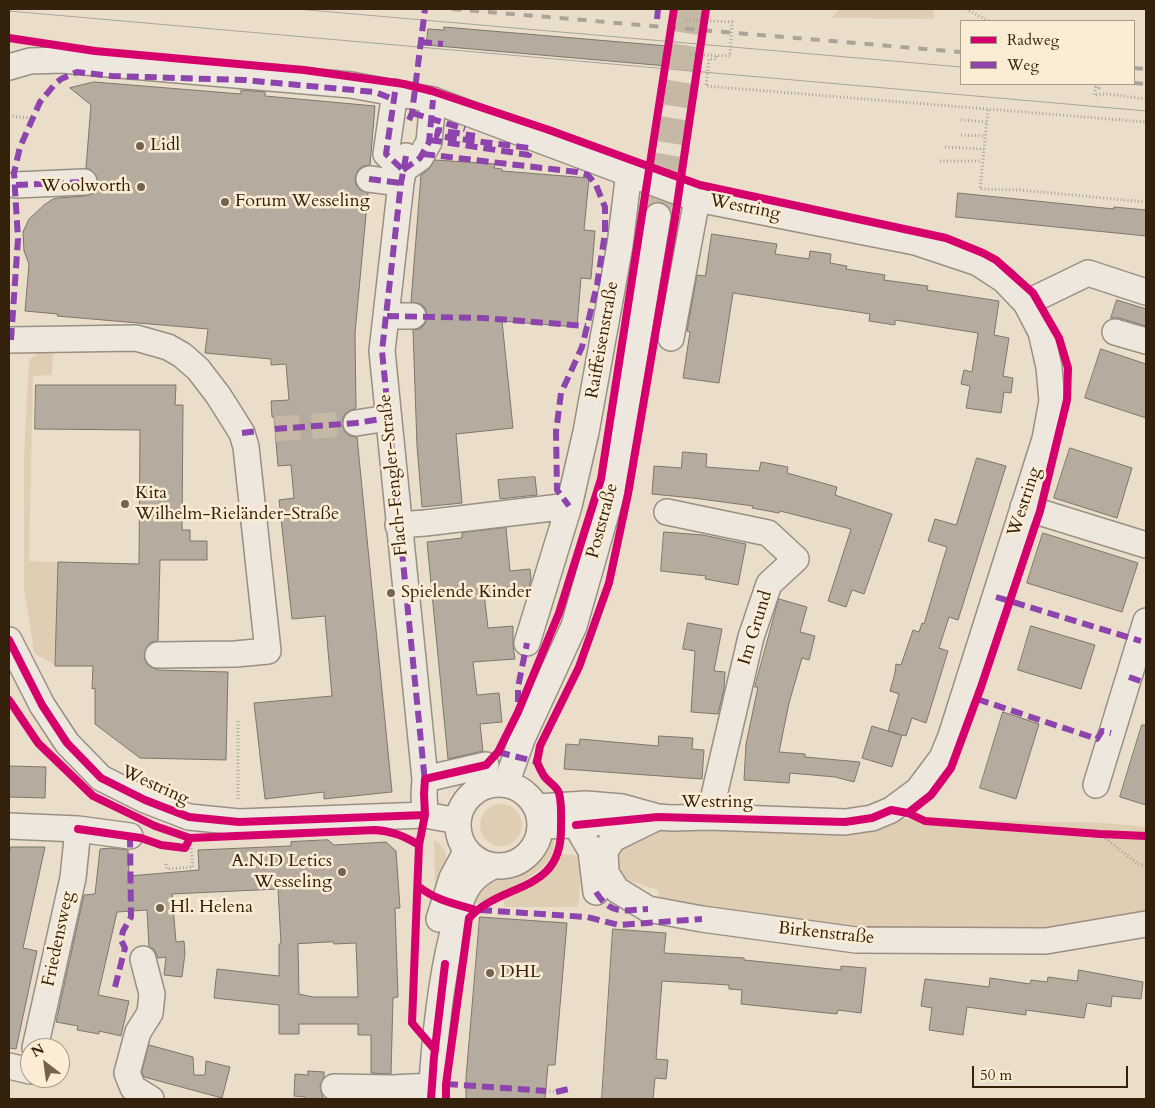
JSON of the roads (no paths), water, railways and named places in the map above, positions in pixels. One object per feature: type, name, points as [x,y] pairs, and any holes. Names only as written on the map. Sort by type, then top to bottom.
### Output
[{"type":"street","name":"Westring","points":[[9,67],[30,61],[62,60],[351,85],[433,100],[697,198],[916,242],[978,263],[1004,280],[1026,303],[1041,332],[1049,367],[1052,401],[1045,439],[951,736],[942,758],[918,790],[891,810],[872,818],[845,822],[658,817],[576,825],[539,817]]},
{"type":"street","points":[[395,92],[386,154],[403,170]]},
{"type":"street","points":[[369,179],[403,170],[420,158],[429,142],[433,100]]},
{"type":"street","name":"Flach-Fengler-Straße","points":[[403,170],[382,351],[425,779],[425,815]]},
{"type":"street","name":"Raiffeisenstraße","points":[[527,643],[569,506],[588,423],[620,245],[629,172]]},
{"type":"street","points":[[16,185],[84,182]]},
{"type":"street","points":[[671,338],[697,198]]},
{"type":"street","name":"Poststraße","points":[[506,784],[522,739],[574,626],[613,489],[658,216]]},
{"type":"street","points":[[1026,303],[1088,273],[1146,292]]},
{"type":"street","points":[[387,316],[413,316]]},
{"type":"street","points":[[1115,332],[1146,341]]},
{"type":"street","points":[[9,340],[136,338],[168,347],[182,355],[198,369],[218,394],[242,433],[246,447],[268,651],[235,654],[158,655]]},
{"type":"street","points":[[356,423],[388,418]]},
{"type":"street","points":[[398,525],[569,506]]},
{"type":"street","points":[[1023,507],[1146,544]]},
{"type":"street","name":"Im Grund","points":[[667,512],[768,533],[796,559],[769,584],[751,637],[709,817]]},
{"type":"street","points":[[1096,785],[1146,621]]},
{"type":"street","name":"Westring","points":[[9,640],[42,705],[67,744],[101,778],[144,800],[189,817],[239,822],[425,815],[458,821]]},
{"type":"street","points":[[425,779],[486,765]]},
{"type":"street","points":[[506,784],[520,789],[528,795],[539,817],[536,844],[524,859],[516,864],[503,867],[482,863],[466,852],[460,839],[458,821],[463,805],[476,791],[488,786],[506,784]]},
{"type":"street","name":"Westring","points":[[539,817],[586,804],[622,808],[658,817]]},
{"type":"street","name":"Birkenstraße","points":[[658,817],[613,840],[605,851],[606,873],[617,890],[648,909],[702,919],[856,940],[1046,941],[1146,924]]},
{"type":"street","points":[[576,825],[591,851],[596,892]]},
{"type":"street","points":[[9,826],[78,829],[130,836]]},
{"type":"street","name":"Friedensweg","points":[[37,1038],[73,878],[78,829]]},
{"type":"street","points":[[445,964],[439,946],[438,923],[452,878],[466,852]]},
{"type":"street","points":[[334,1088],[392,1088],[431,1093],[445,964],[459,905],[476,876],[493,866]]},
{"type":"street","points":[[143,959],[152,994],[150,1013],[138,1032],[127,1073],[133,1088],[151,1099]]},
{"type":"tunnel","points":[[658,216],[691,9]]},
{"type":"tunnel","points":[[275,429],[356,423]]},
{"type":"tram line","points":[[297,9],[960,67]]},
{"type":"tram line","points":[[9,11],[1146,111]]},
{"type":"railway","points":[[452,9],[960,52]]},
{"type":"railway","points":[[1135,68],[1146,69]]},
{"type":"railway","points":[[1135,83],[1146,84]]},
{"type":"place","name":"Lidl","points":[[140,146]]},
{"type":"place","name":"Woolworth","points":[[141,187]]},
{"type":"place","name":"Forum Wesseling","points":[[225,202]]},
{"type":"place","name":"Kita Wilhelm-Rieländer-Straße","points":[[125,504]]},
{"type":"place","name":"Spielende Kinder","points":[[391,593]]},
{"type":"place","name":"A.N.D Letics Wesseling","points":[[342,872]]},
{"type":"place","name":"Hl. Helena","points":[[160,908]]},
{"type":"place","name":"DHL","points":[[490,973]]}]
